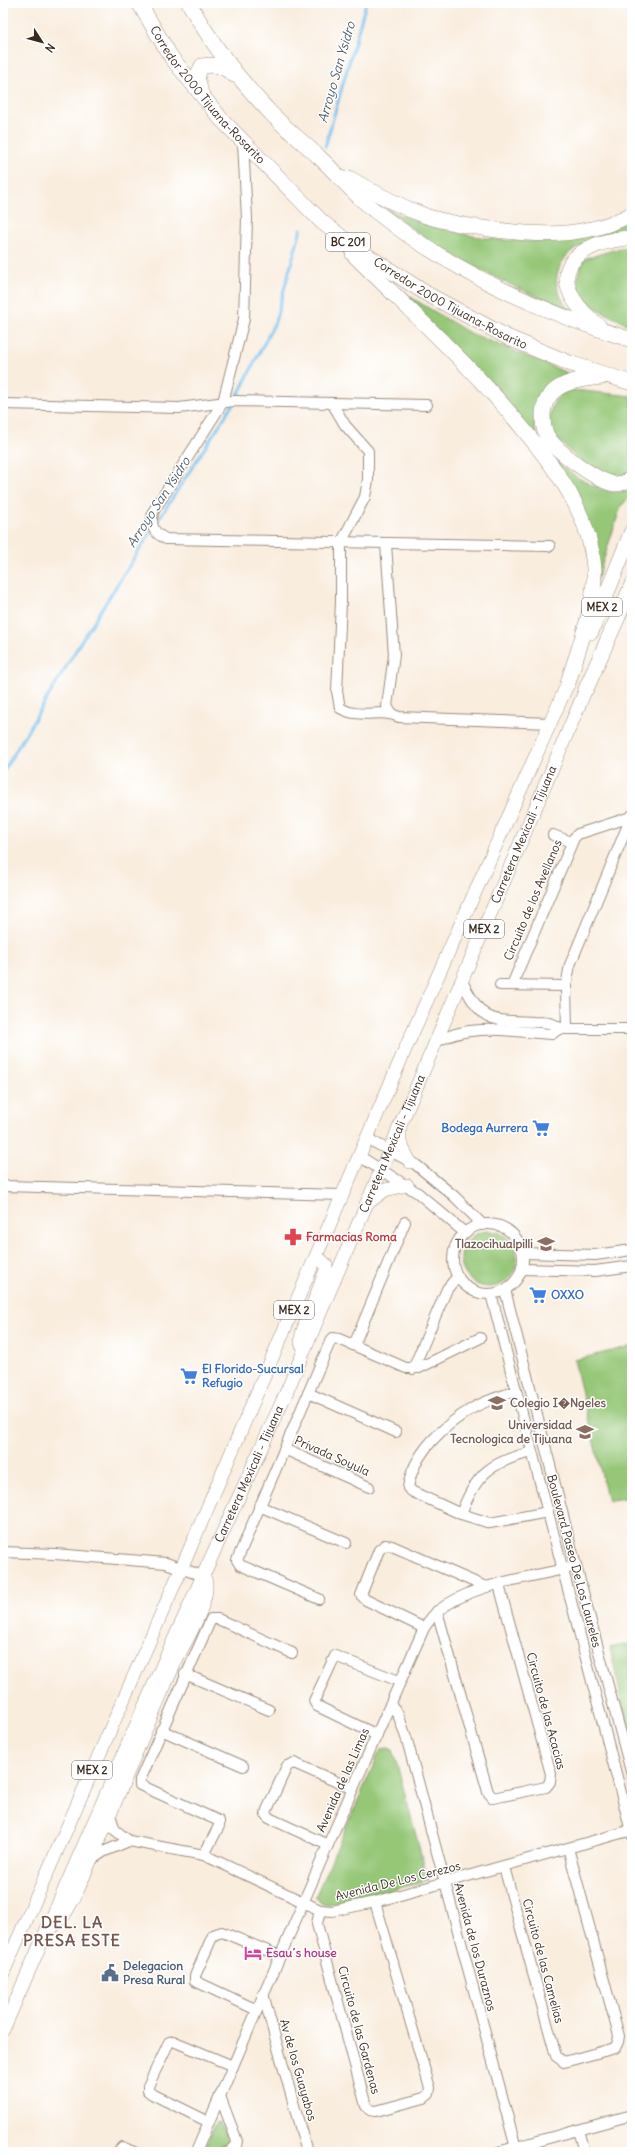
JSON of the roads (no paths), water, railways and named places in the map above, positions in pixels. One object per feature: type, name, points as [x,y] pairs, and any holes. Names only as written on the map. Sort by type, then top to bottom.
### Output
[{"type":"highway","name":"Corredor 2000 Tijuana-Rosarito","points":[[139,3],[172,57],[243,143],[322,222],[357,249],[434,298],[509,338],[570,363],[632,383]]},
{"type":"highway","points":[[189,3],[244,84]]},
{"type":"highway","points":[[201,94],[197,76],[202,66],[214,64],[225,68],[244,84],[267,109],[333,169],[372,209],[435,254],[518,296],[567,318],[632,340]]},
{"type":"highway","points":[[333,169],[381,196],[428,216],[458,224],[499,231],[534,234],[571,233],[608,225],[632,214]]},
{"type":"highway","points":[[322,222],[477,375],[544,455],[574,499],[588,534],[594,568],[594,584],[590,606],[568,682]]},
{"type":"highway","points":[[608,333],[585,314],[572,298],[566,284],[567,269],[578,255],[587,249],[613,240],[632,238]]},
{"type":"highway","points":[[610,377],[575,380],[558,387],[548,399],[544,407],[545,430],[548,438],[556,446],[598,478],[616,484],[632,479]]},
{"type":"highway","name":"Carretera Mexicali - Tijuana","points":[[568,682],[602,607],[632,531]]},
{"type":"highway","name":"Carretera Mexicali - Tijuana","points":[[586,689],[632,585]]},
{"type":"highway","points":[[586,689],[632,606]]},
{"type":"main road","name":"Carretera Mexicali - Tijuana","points":[[3,1973],[182,1567],[317,1256],[366,1138],[568,682]]},
{"type":"main road","name":"Carretera Mexicali - Tijuana","points":[[3,2030],[203,1576],[305,1349],[365,1205],[390,1150],[586,689]]},
{"type":"main road","points":[[400,1124],[400,1143],[410,1162]]},
{"type":"main road","points":[[365,1205],[385,1190],[407,1185]]},
{"type":"main road","points":[[305,1349],[302,1343],[302,1333],[326,1270],[326,1265],[317,1256]]},
{"type":"main road","points":[[44,1935],[68,1909],[90,1861],[176,1662],[203,1604],[207,1580],[203,1576]]},
{"type":"street","points":[[243,143],[247,218],[244,319],[223,402],[153,512],[151,524],[158,535],[166,539],[550,546]]},
{"type":"street","points":[[3,404],[179,408],[223,402],[427,405]]},
{"type":"street","points":[[332,403],[345,425],[368,451],[368,480],[365,497],[340,543],[341,602],[336,691],[340,708],[349,714],[369,715],[391,713],[399,716],[550,723]]},
{"type":"street","points":[[386,544],[394,655],[387,706],[391,713]]},
{"type":"street","name":"Circuito de los Avellanos","points":[[512,985],[571,842],[578,834],[631,816]]},
{"type":"street","name":"Circuito de los Avellanos","points":[[564,1029],[566,986],[570,965],[631,816]]},
{"type":"street","points":[[553,835],[571,842]]},
{"type":"street","points":[[462,981],[471,999],[484,1015],[494,1020],[552,1022],[564,1029]]},
{"type":"street","points":[[500,985],[566,986]]},
{"type":"street","points":[[436,1042],[460,1031],[488,1030],[552,1034],[564,1029],[632,1029]]},
{"type":"street","points":[[366,1138],[410,1162],[454,1196],[483,1225]]},
{"type":"street","points":[[359,1156],[407,1185],[443,1212],[465,1233]]},
{"type":"street","points":[[3,1186],[342,1195]]},
{"type":"street","points":[[354,1345],[406,1222]]},
{"type":"street","points":[[483,1225],[494,1225],[504,1228],[516,1238],[523,1253],[522,1269],[515,1281],[505,1290],[491,1294],[472,1290],[458,1276],[454,1267],[454,1253],[459,1240],[465,1233],[483,1225]]},
{"type":"street","points":[[523,1253],[595,1255],[632,1250]]},
{"type":"street","points":[[522,1269],[595,1271],[632,1266]]},
{"type":"street","points":[[413,1369],[447,1289],[458,1276]]},
{"type":"street","name":"Boulevard Paseo De Los Laureles","points":[[505,1290],[576,1566],[632,1775]]},
{"type":"street","name":"Boulevard Paseo De Los Laureles","points":[[491,1294],[632,1832]]},
{"type":"street","points":[[319,1598],[240,1564],[237,1560],[284,1448],[333,1338],[354,1345],[406,1368],[413,1369],[480,1338]]},
{"type":"street","points":[[516,1391],[474,1407],[443,1428],[420,1457],[409,1480],[408,1488],[413,1492],[461,1514],[490,1523],[548,1512]]},
{"type":"street","points":[[308,1393],[396,1432]]},
{"type":"street","name":"Privada Soyula","points":[[284,1448],[369,1487]]},
{"type":"street","points":[[461,1514],[478,1480],[492,1465],[509,1458],[532,1452]]},
{"type":"street","points":[[259,1506],[346,1542]]},
{"type":"street","points":[[424,1628],[361,1595],[379,1550],[385,1545],[392,1546],[486,1587]]},
{"type":"street","points":[[3,1552],[55,1554],[158,1562],[182,1567],[203,1576]]},
{"type":"street","name":"Avenida de las Limas","points":[[196,2152],[303,1902],[424,1628],[437,1611],[465,1595],[486,1587],[576,1566]]},
{"type":"street","name":"Circuito de las Acacias","points":[[437,1611],[488,1792],[493,1798],[546,1787],[550,1782],[551,1774],[499,1585]]},
{"type":"street","points":[[204,1855],[219,1826],[219,1821],[140,1785],[140,1780],[185,1674],[211,1618],[218,1619],[292,1653]]},
{"type":"street","points":[[377,1735],[317,1706],[314,1701],[335,1656],[400,1681]]},
{"type":"street","points":[[185,1674],[269,1710]]},
{"type":"street","name":"Avenida de los Duraznos","points":[[390,1705],[398,1714],[407,1740],[516,2150]]},
{"type":"street","points":[[161,1730],[244,1766]]},
{"type":"street","points":[[328,1846],[269,1818],[266,1815],[267,1810],[290,1763],[294,1763],[353,1789]]},
{"type":"street","points":[[110,1814],[115,1830],[129,1841]]},
{"type":"street","name":"Avenida De Los Cerezos","points":[[129,1841],[204,1855],[320,1910],[332,1911],[375,1902],[568,1848],[632,1832]]},
{"type":"street","points":[[90,1861],[107,1849],[129,1841]]},
{"type":"street","name":"Circuito de las Camelias","points":[[504,1866],[556,2056],[559,2060],[564,2062],[615,2048],[619,2036],[568,1848]]},
{"type":"street","name":"Circuito de las Gardenas","points":[[320,1910],[317,1924],[366,2106],[370,2110],[376,2111],[424,2098],[429,2094],[430,2088],[375,1902]]},
{"type":"street","points":[[257,2010],[195,1981],[195,1976],[216,1932],[222,1932],[280,1956]]},
{"type":"street","name":"Av de los Guayabos","points":[[263,1994],[307,2152]]},
{"type":"street","points":[[209,2122],[152,2094],[148,2091],[148,2086],[169,2042],[174,2041],[233,2066]]},
{"type":"street","points":[[220,2096],[237,2140],[236,2146],[229,2152]]},
{"type":"street","points":[[498,2152],[516,2150],[578,2130],[632,2115]]},
{"type":"street","points":[[578,2130],[584,2152]]},
{"type":"street","points":[[118,2152],[122,2147],[134,2152]]},
{"type":"waterway","name":"Arroyo San Ysidro","points":[[325,147],[366,3]]},
{"type":"waterway","name":"Arroyo San Ysidro","points":[[236,399],[275,322],[301,229]]},
{"type":"waterway","name":"Arroyo San Ysidro","points":[[155,525],[233,404]]},
{"type":"waterway","name":"Arroyo San Ysidro","points":[[3,772],[82,640],[152,530]]},
{"type":"place","name":"Bodega Aurrera","points":[[541,1128]]},
{"type":"place","name":"Farmacias Roma","points":[[293,1237]]},
{"type":"place","name":"Tlazocihualpilli","points":[[546,1244]]},
{"type":"place","name":"OXXO","points":[[538,1295]]},
{"type":"place","name":"El Florido-Sucursal Refugio","points":[[189,1376]]},
{"type":"place","name":"Colegio I�Ngeles","points":[[497,1403]]},
{"type":"place","name":"Universidad Tecnologica de Tijuana","points":[[585,1432]]},
{"type":"place","name":"Esau´s house","points":[[253,1953]]},
{"type":"place","name":"Delegacion Presa Rural","points":[[110,1973]]},
{"type":"district","name":"DEL. LA PRESA ESTE","points":[[72,1931]]}]
